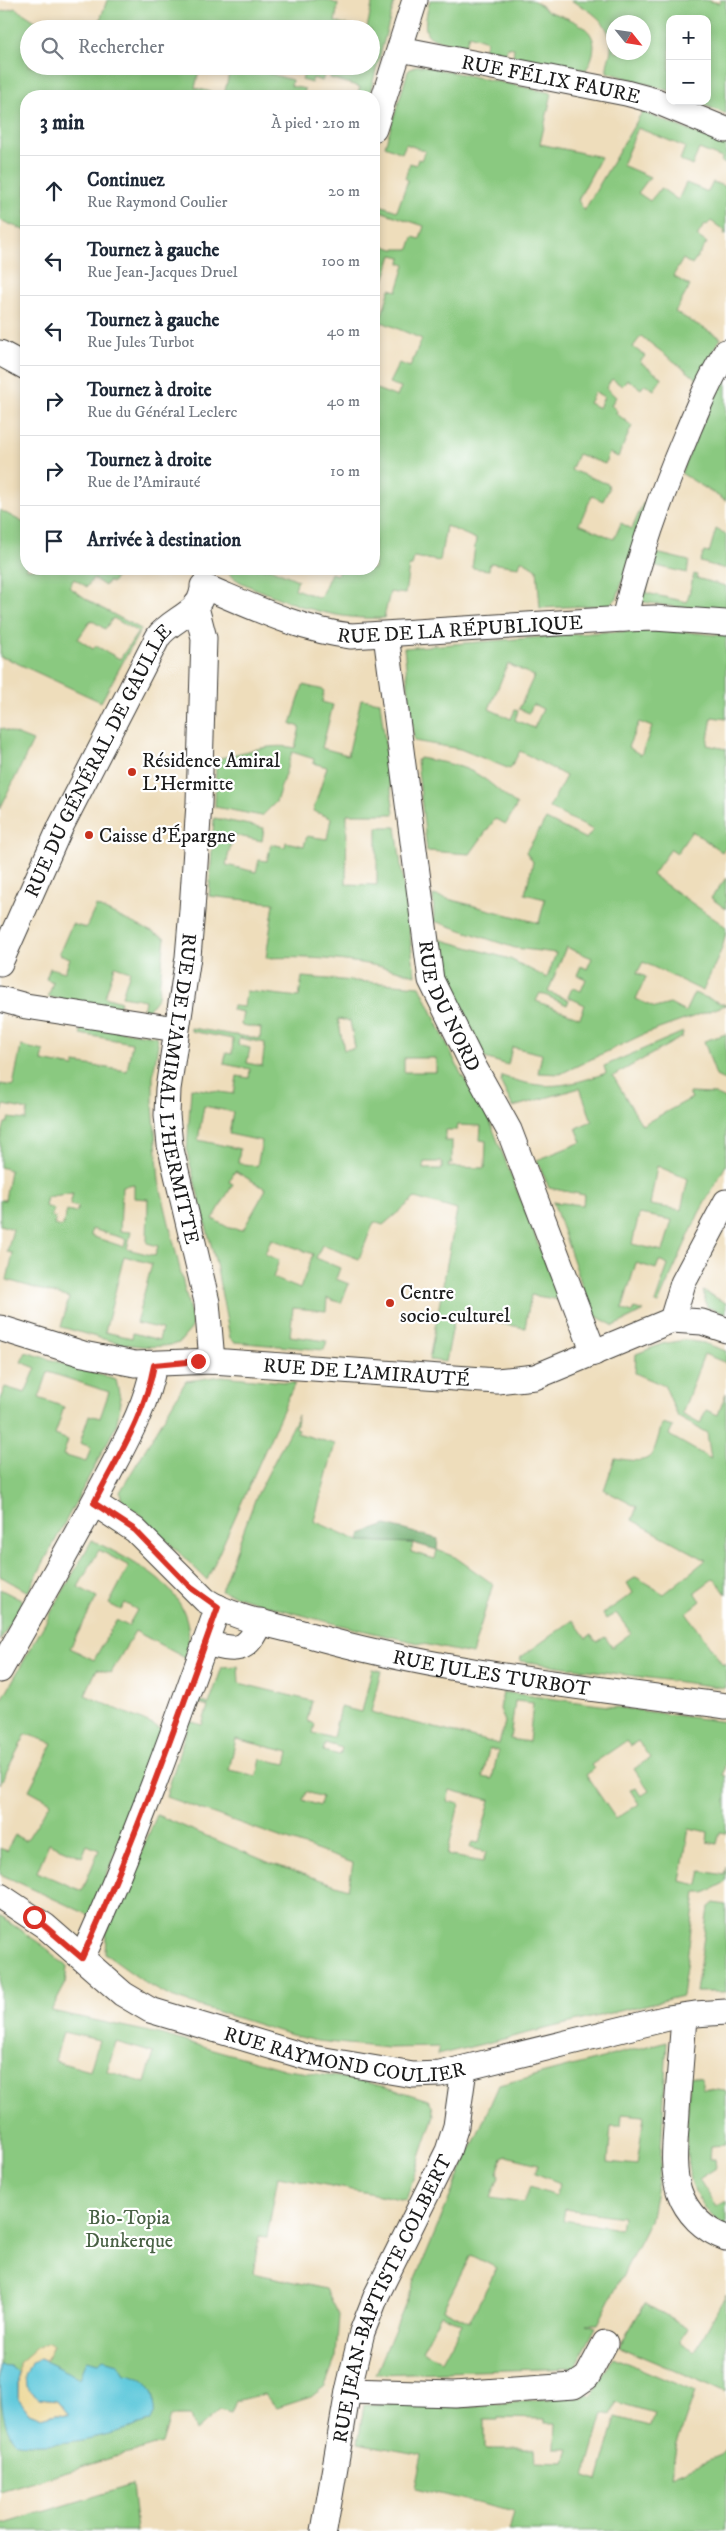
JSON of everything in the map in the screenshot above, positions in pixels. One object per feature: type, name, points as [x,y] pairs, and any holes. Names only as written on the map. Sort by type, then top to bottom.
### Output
[{"type":"street","points":[[380,110],[415,0]]},
{"type":"street","name":"RUE FÉLIX FAURE","points":[[400,48],[626,92],[656,101],[726,130]]},
{"type":"street","points":[[624,618],[638,562],[662,492],[702,398],[726,352]]},
{"type":"street","points":[[0,353],[20,364]]},
{"type":"street","name":"RUE DE LA RÉPUBLIQUE","points":[[200,587],[298,625],[321,632],[351,636],[624,618],[726,623]]},
{"type":"street","name":"RUE DU GÉNÉRAL DE GAULLE","points":[[0,963],[68,811],[158,637],[200,587]]},
{"type":"street","name":"RUE DE L'AMIRAL L'HERMITTE","points":[[200,587],[204,638],[199,803],[190,942],[168,1089],[168,1130],[205,1288],[211,1328],[212,1361]]},
{"type":"street","name":"RUE DU NORD","points":[[386,635],[431,980],[473,1065],[509,1130],[594,1353]]},
{"type":"street","points":[[0,999],[26,1006],[176,1029]]},
{"type":"street","points":[[672,1320],[684,1283],[726,1202]]},
{"type":"street","name":"RUE DE L'AMIRAUTÉ","points":[[0,1328],[83,1354],[128,1363],[154,1365],[212,1361],[510,1381],[535,1377],[594,1353],[640,1331],[672,1320],[702,1322],[726,1330]]},
{"type":"street","points":[[0,1670],[94,1503],[140,1415],[148,1394],[154,1365]]},
{"type":"street","name":"RUE JULES TURBOT","points":[[94,1503],[135,1530],[190,1587],[218,1607],[260,1621],[347,1646],[464,1671],[726,1706]]},
{"type":"street","points":[[82,1958],[127,1855],[218,1607]]},
{"type":"street","points":[[205,1643],[231,1650],[238,1649],[250,1642],[260,1621]]},
{"type":"street","name":"RUE RAYMOND COULIER","points":[[0,1896],[45,1926],[140,2006],[160,2014],[278,2050],[413,2075],[432,2075],[464,2069],[684,2016],[726,2012]]},
{"type":"street","points":[[684,2016],[675,2144],[677,2182],[679,2192],[694,2217],[706,2229],[726,2238]]},
{"type":"street","name":"RUE JEAN-BAPTISTE COLBERT","points":[[324,2531],[348,2391],[358,2347],[373,2306],[448,2151],[456,2126],[464,2069]]},
{"type":"street","points":[[348,2391],[454,2394],[574,2386],[587,2377],[605,2343]]},
{"type":"green space","points":[[107,0],[327,0],[338,4],[335,20],[100,20]]},
{"type":"green space","points":[[373,0],[395,0],[380,55],[380,20],[369,20]]},
{"type":"green space","points":[[430,0],[534,1],[547,11],[571,20],[588,31],[594,46],[592,57],[586,70],[513,56],[514,48],[507,47],[506,54],[484,50],[487,41],[469,35],[465,46],[434,39],[426,31],[425,24]]},
{"type":"green space","points":[[570,0],[705,0],[719,3],[720,0],[726,0],[726,114],[704,105],[711,105],[711,15],[666,15],[666,90],[607,72],[608,60],[651,60],[651,15],[606,15],[606,28],[592,13]]},
{"type":"green space","points":[[15,8],[34,20],[20,20],[20,75],[198,75],[195,88],[203,90],[20,90],[20,228],[0,220],[0,12]]},
{"type":"green space","points":[[415,66],[423,66],[552,93],[540,144],[601,157],[578,200],[584,211],[642,112],[726,145],[726,164],[721,162],[722,158],[699,149],[692,166],[680,160],[685,147],[638,128],[622,165],[650,177],[638,193],[650,201],[661,188],[678,200],[686,183],[708,192],[713,182],[726,187],[726,235],[724,234],[725,231],[711,221],[707,225],[705,224],[697,236],[707,243],[692,265],[683,259],[673,276],[690,286],[675,312],[721,338],[697,379],[641,336],[633,347],[645,356],[640,362],[662,378],[654,390],[645,384],[641,389],[627,379],[622,386],[612,379],[606,388],[616,397],[611,405],[617,411],[616,413],[632,426],[618,457],[609,453],[605,464],[578,454],[571,470],[608,484],[609,489],[603,501],[592,496],[579,524],[614,539],[621,523],[632,529],[643,503],[646,509],[617,598],[610,605],[540,608],[537,569],[521,560],[519,567],[490,563],[489,570],[472,568],[476,539],[446,526],[440,561],[414,557],[412,566],[409,566],[405,594],[390,592],[384,618],[352,617],[322,612],[279,598],[243,583],[231,575],[286,575],[298,580],[295,589],[320,598],[330,575],[380,575],[380,390],[397,397],[401,387],[389,383],[399,363],[410,367],[422,339],[382,322],[380,327],[380,321],[390,289],[397,291],[405,265],[400,263],[401,257],[392,255],[382,287],[380,286],[380,269],[386,250],[380,248],[380,244],[393,249],[409,249],[413,237],[420,239],[424,226],[380,211],[380,205],[397,211],[408,180],[405,178],[410,163],[416,165],[418,159],[421,160],[425,151],[406,144],[402,153],[385,146],[408,71]],"holes":[[[595,392],[604,397],[599,408],[589,403]]]},
{"type":"green space","points":[[229,75],[274,75],[292,80],[291,86],[305,89],[225,90]]},
{"type":"green space","points":[[304,75],[324,76],[322,81],[313,78],[311,83],[302,80]]},
{"type":"green space","points":[[330,75],[375,75],[371,90],[359,90],[360,87],[330,78]]},
{"type":"green space","points":[[726,378],[726,501],[681,473],[710,407]]},
{"type":"green space","points":[[0,510],[20,521],[20,575],[117,575],[112,583],[108,581],[105,586],[93,578],[87,587],[74,579],[69,587],[94,604],[141,629],[101,702],[0,657]],"holes":[[[113,618],[138,632],[120,659],[96,646],[93,649],[78,639],[91,620],[105,629]]]},
{"type":"green space","points":[[716,529],[726,534],[726,569],[700,562],[704,552],[709,553]]},
{"type":"green space","points":[[652,552],[689,561],[687,573],[652,565],[646,593],[687,602],[694,574],[697,575],[696,578],[726,586],[726,609],[675,607],[637,601]]},
{"type":"green space","points":[[678,631],[726,636],[726,719],[712,717],[707,745],[726,749],[726,847],[722,852],[692,831],[677,853],[671,849],[652,875],[726,927],[724,943],[703,991],[643,962],[637,973],[646,977],[636,999],[655,1008],[670,1004],[685,1012],[694,993],[726,1005],[642,1035],[560,1074],[538,1073],[542,1054],[512,1047],[508,1065],[485,1058],[446,982],[439,939],[510,959],[547,978],[556,953],[515,948],[434,921],[433,895],[539,923],[545,899],[525,894],[533,862],[526,852],[546,819],[586,839],[593,830],[549,808],[566,776],[520,751],[510,769],[460,749],[414,741],[404,648],[603,632]],"holes":[[[508,664],[534,676],[519,709],[529,713],[533,704],[543,709],[534,728],[515,720],[518,711],[515,710],[511,719],[489,709]],[[639,722],[652,727],[641,755],[628,747]],[[566,947],[592,958],[587,969],[581,966],[577,975],[586,979],[581,991],[572,988],[568,997],[585,1005],[580,1018],[536,1001],[540,993],[567,1005],[569,1000],[548,992]]]},
{"type":"green space","points":[[303,685],[324,690],[322,702],[333,705],[322,748],[348,755],[361,699],[380,702],[394,814],[347,814],[346,884],[377,885],[377,827],[396,827],[415,975],[341,960],[266,958],[274,903],[209,896],[214,818],[264,828],[262,841],[233,835],[226,865],[256,872],[259,860],[267,861],[271,844],[285,847],[286,842],[304,846],[307,836],[327,839],[331,818],[313,811],[327,767],[313,763],[314,759],[292,752],[276,802],[262,816],[215,807],[216,759],[275,746],[295,748],[300,727],[291,724]]},
{"type":"green space","points":[[0,728],[33,741],[0,809]]},
{"type":"green space","points":[[419,758],[461,767],[487,781],[517,805],[506,824],[495,819],[470,854],[427,851],[417,761]]},
{"type":"green space","points":[[726,878],[726,909],[711,898]]},
{"type":"green space","points":[[96,906],[165,938],[158,997],[147,1012],[143,1012],[145,1000],[122,996],[130,971],[115,966],[105,997],[121,1002],[118,1008],[48,997],[53,982],[46,979],[50,968],[65,972],[70,958],[59,954],[72,924],[86,928]]},
{"type":"green space","points":[[302,977],[420,986],[460,1072],[489,1119],[560,1300],[531,1295],[525,1328],[455,1315],[446,1362],[429,1360],[457,1210],[415,1198],[383,1225],[374,1222],[359,1259],[322,1245],[316,1258],[340,1268],[336,1279],[349,1284],[341,1303],[327,1298],[326,1311],[293,1308],[290,1336],[327,1341],[324,1350],[234,1342],[230,1338],[216,1264],[187,1152],[191,1088],[234,1094],[237,1076],[249,1078],[250,1069],[224,1064],[226,1053],[232,1054],[233,1039],[191,1031],[191,1028],[260,1039],[261,1028],[241,1025],[243,1012],[232,1010],[233,1006],[244,1007],[246,991],[299,997]],"holes":[[[338,1019],[350,1021],[355,1048],[344,1050]],[[239,1038],[265,1043],[262,1066],[247,1063],[250,1048],[238,1045]],[[404,1058],[436,1058],[436,1072],[404,1072]],[[204,1106],[233,1112],[229,1134],[262,1141],[257,1166],[238,1163],[240,1149],[198,1140]],[[458,1125],[481,1126],[480,1140],[486,1141],[485,1168],[448,1167],[449,1163],[452,1163],[452,1141],[445,1141],[445,1130],[457,1130]],[[424,1162],[442,1162],[442,1169],[424,1169]],[[235,1171],[266,1189],[243,1230],[229,1228],[213,1219],[233,1184],[229,1182]],[[271,1239],[313,1254],[300,1289],[273,1278],[279,1260],[265,1254]]]},
{"type":"green space","points":[[82,1025],[156,1036],[158,1044],[153,1076],[153,1105],[159,1181],[192,1320],[191,1329],[179,1343],[150,1347],[120,1343],[61,1327],[69,1298],[7,1280],[13,1253],[7,1252],[13,1229],[0,1225],[0,1200],[5,1200],[10,1170],[0,1167],[0,1140],[5,1123],[7,1123],[9,1118],[26,1120],[28,1110],[4,1105],[2,1113],[0,1112],[0,1084],[13,1086],[21,1046],[44,1051],[42,1061],[74,1067],[75,1063],[127,1071],[132,1043],[80,1034]],"holes":[[[134,1184],[134,1198],[148,1199],[147,1243],[158,1246],[155,1256],[127,1249],[131,1232],[120,1231],[122,1186]],[[73,1193],[70,1205],[78,1207],[76,1213],[67,1211],[62,1227],[54,1225],[56,1218],[51,1217],[54,1209],[45,1206],[47,1197]],[[92,1229],[126,1239],[124,1247],[91,1236]],[[124,1256],[152,1264],[136,1323],[162,1329],[159,1340],[133,1333],[132,1338],[105,1332]]]},
{"type":"green space","points":[[683,1032],[682,1037],[613,1076],[642,1125],[692,1098],[689,1093],[715,1094],[726,1099],[726,1165],[699,1213],[658,1304],[655,1303],[668,1265],[659,1261],[656,1269],[636,1263],[622,1309],[632,1313],[634,1308],[644,1311],[614,1326],[592,1314],[553,1202],[583,1205],[584,1195],[549,1188],[537,1160],[582,1142],[576,1128],[592,1121],[580,1088],[513,1107],[501,1083],[502,1076],[530,1084],[566,1084],[606,1073],[604,1066]],"holes":[[[657,1166],[688,1179],[681,1210],[650,1205]],[[639,1214],[672,1220],[663,1251],[632,1244]]]},
{"type":"green space","points":[[726,1034],[726,1081],[716,1076],[704,1041]]},
{"type":"green space","points":[[703,1291],[726,1303],[726,1314],[707,1307]]},
{"type":"green space","points":[[685,1340],[704,1343],[726,1351],[726,1363],[704,1354],[682,1414],[700,1424],[706,1410],[718,1415],[726,1393],[726,1594],[714,1578],[695,1592],[701,1601],[686,1613],[723,1665],[726,1663],[726,1688],[520,1661],[521,1657],[573,1620],[586,1638],[591,1635],[597,1642],[605,1637],[612,1647],[631,1633],[616,1613],[606,1619],[603,1614],[633,1593],[627,1583],[636,1577],[664,1594],[706,1560],[632,1520],[637,1507],[604,1490],[615,1458],[637,1461],[649,1457],[656,1445],[662,1424],[673,1427],[669,1435],[711,1459],[707,1433],[678,1417],[665,1386],[635,1373],[636,1354],[662,1344]]},
{"type":"green space","points":[[26,1352],[116,1380],[121,1402],[116,1426],[28,1592],[0,1576],[0,1399],[5,1387],[25,1393],[36,1368],[21,1362]],"holes":[[[48,1372],[109,1392],[100,1418],[89,1415],[80,1443],[91,1447],[86,1462],[63,1455],[68,1440],[55,1435],[64,1407],[39,1398]]]},
{"type":"green space","points":[[222,1376],[295,1383],[207,1580],[141,1515],[122,1502],[120,1492],[186,1381]]},
{"type":"green space","points":[[298,1415],[295,1428],[298,1429],[297,1433],[335,1444],[314,1521],[359,1541],[413,1543],[411,1552],[435,1559],[437,1550],[455,1557],[493,1584],[472,1654],[345,1626],[221,1591],[256,1497]]},
{"type":"green space","points":[[386,1525],[438,1539],[437,1550],[413,1543],[359,1541],[361,1534]]},
{"type":"green space","points":[[92,1540],[146,1571],[163,1584],[176,1598],[185,1616],[189,1635],[185,1658],[135,1631],[111,1673],[97,1669],[85,1695],[162,1729],[91,1916],[0,1874],[0,1848],[6,1851],[15,1835],[24,1840],[28,1838],[51,1802],[29,1790],[53,1743],[26,1734],[0,1784],[0,1703]],"holes":[[[99,1550],[129,1566],[109,1604],[121,1610],[125,1603],[137,1610],[128,1626],[116,1620],[94,1660],[70,1648],[97,1597],[78,1587]],[[49,1843],[82,1857],[87,1845],[99,1850],[82,1891],[37,1872]]]},
{"type":"green space","points":[[0,1589],[23,1601],[0,1641]]},
{"type":"green space","points":[[238,1666],[239,1683],[312,1701],[307,1721],[315,1724],[313,1733],[333,1738],[340,1707],[362,1712],[372,1669],[381,1671],[371,1712],[499,1744],[505,1722],[500,1709],[503,1692],[726,1722],[726,1759],[723,1775],[726,1776],[726,1833],[720,1832],[717,1844],[707,1842],[708,1832],[689,1828],[680,1881],[698,1885],[701,1871],[724,1875],[726,1867],[726,1882],[705,1893],[696,1893],[682,1996],[437,2055],[439,2047],[388,2048],[317,2041],[288,2034],[171,1997],[147,1984],[105,1954],[106,1934],[157,1815],[270,1863],[348,1889],[353,1863],[166,1797],[189,1721],[202,1725],[208,1706],[195,1702],[198,1700],[209,1704],[222,1667]],"holes":[[[515,1701],[533,1703],[529,1742],[510,1739]],[[236,1739],[289,1752],[286,1764],[261,1759],[257,1776],[229,1770]],[[626,1741],[630,1746],[638,1741],[650,1758],[634,1769],[649,1791],[641,1796],[636,1788],[630,1790],[639,1804],[616,1819],[586,1775],[594,1769],[591,1765]],[[325,1743],[342,1748],[340,1755],[323,1751]],[[489,1749],[498,1751],[492,1779],[483,1777]],[[450,1790],[490,1800],[479,1843],[472,1842],[470,1848],[486,1852],[483,1862],[447,1855],[459,1804],[447,1801]],[[306,1792],[322,1797],[320,1806],[303,1800]]]},
{"type":"green space","points":[[714,1903],[726,1905],[726,1992],[696,1992],[708,1908]]},
{"type":"green space","name":"Bio-Topia Dunkerque","points":[[0,1916],[42,1945],[67,1967],[65,1985],[51,2011],[159,2034],[287,2070],[353,2079],[428,2100],[432,2105],[434,2115],[406,2200],[278,2176],[267,2237],[259,2236],[253,2273],[326,2289],[339,2315],[336,2357],[325,2386],[311,2397],[277,2408],[264,2394],[236,2401],[231,2413],[220,2410],[196,2431],[191,2416],[170,2416],[162,2443],[0,2491]],"holes":[[[63,2032],[99,2040],[90,2071],[55,2061]],[[116,2042],[154,2053],[145,2083],[107,2071]]]},
{"type":"green space","points":[[667,2041],[660,2170],[650,2221],[598,2324],[586,2324],[596,2327],[575,2368],[376,2374],[452,2192],[499,2085]],"holes":[[[622,2114],[644,2116],[637,2165],[608,2162],[611,2126],[621,2126]],[[507,2156],[538,2164],[535,2173],[560,2183],[555,2196],[530,2187],[523,2203],[491,2198],[499,2177],[497,2173],[502,2158]],[[565,2209],[622,2217],[620,2229],[563,2220]],[[471,2255],[497,2268],[469,2322],[443,2309]],[[441,2314],[462,2324],[442,2361],[422,2351]]]},
{"type":"green space","points":[[690,2076],[702,2078],[702,2088],[725,2091],[726,2093],[726,2145],[711,2146],[710,2159],[715,2159],[716,2168],[699,2179],[716,2207],[726,2201],[726,2226],[709,2213],[698,2197],[691,2179],[687,2159],[687,2117]]},
{"type":"green space","points":[[726,2294],[726,2392],[619,2347],[645,2303],[688,2328],[680,2343],[695,2352]]},
{"type":"green space","points":[[613,2357],[695,2392],[676,2447],[671,2476],[721,2455],[726,2450],[726,2531],[509,2531],[514,2512],[415,2488],[422,2455],[358,2443],[364,2404],[405,2404],[434,2409],[584,2397],[585,2393],[592,2396]],"holes":[[[616,2402],[654,2413],[650,2426],[616,2417],[598,2481],[585,2477],[603,2413],[611,2415]],[[498,2418],[545,2419],[545,2423],[556,2423],[555,2449],[569,2449],[565,2462],[535,2461],[534,2449],[486,2449],[484,2447],[484,2420],[498,2420]]]},
{"type":"green space","points":[[132,2485],[137,2531],[0,2531],[0,2525]]},
{"type":"sand","points":[[49,2342],[53,2345],[46,2361],[40,2359],[39,2398],[57,2400],[69,2415],[56,2414],[42,2418],[29,2413],[18,2398],[19,2363],[36,2348]]},
{"type":"water","points":[[40,2359],[80,2378],[87,2360],[100,2363],[104,2359],[117,2363],[124,2374],[133,2375],[140,2379],[151,2390],[155,2406],[149,2422],[84,2440],[50,2444],[17,2443],[11,2437],[4,2418],[0,2365],[10,2366],[18,2373],[18,2398],[29,2413],[42,2418],[56,2414],[69,2415],[57,2400],[39,2398],[26,2387],[25,2376],[31,2362]]},
{"type":"place","name":"Résidence Amiral L'Hermitte","points":[[132,772]]},
{"type":"place","name":"Caisse d'Épargne","points":[[89,835]]},
{"type":"place","name":"Centre socio-culturel","points":[[390,1303]]},
{"type":"route","points":[[34,1917],[82,1958],[118,1878],[218,1607],[205,1600],[190,1587],[135,1530],[94,1503],[140,1415],[148,1394],[154,1365],[198,1361]]}]
